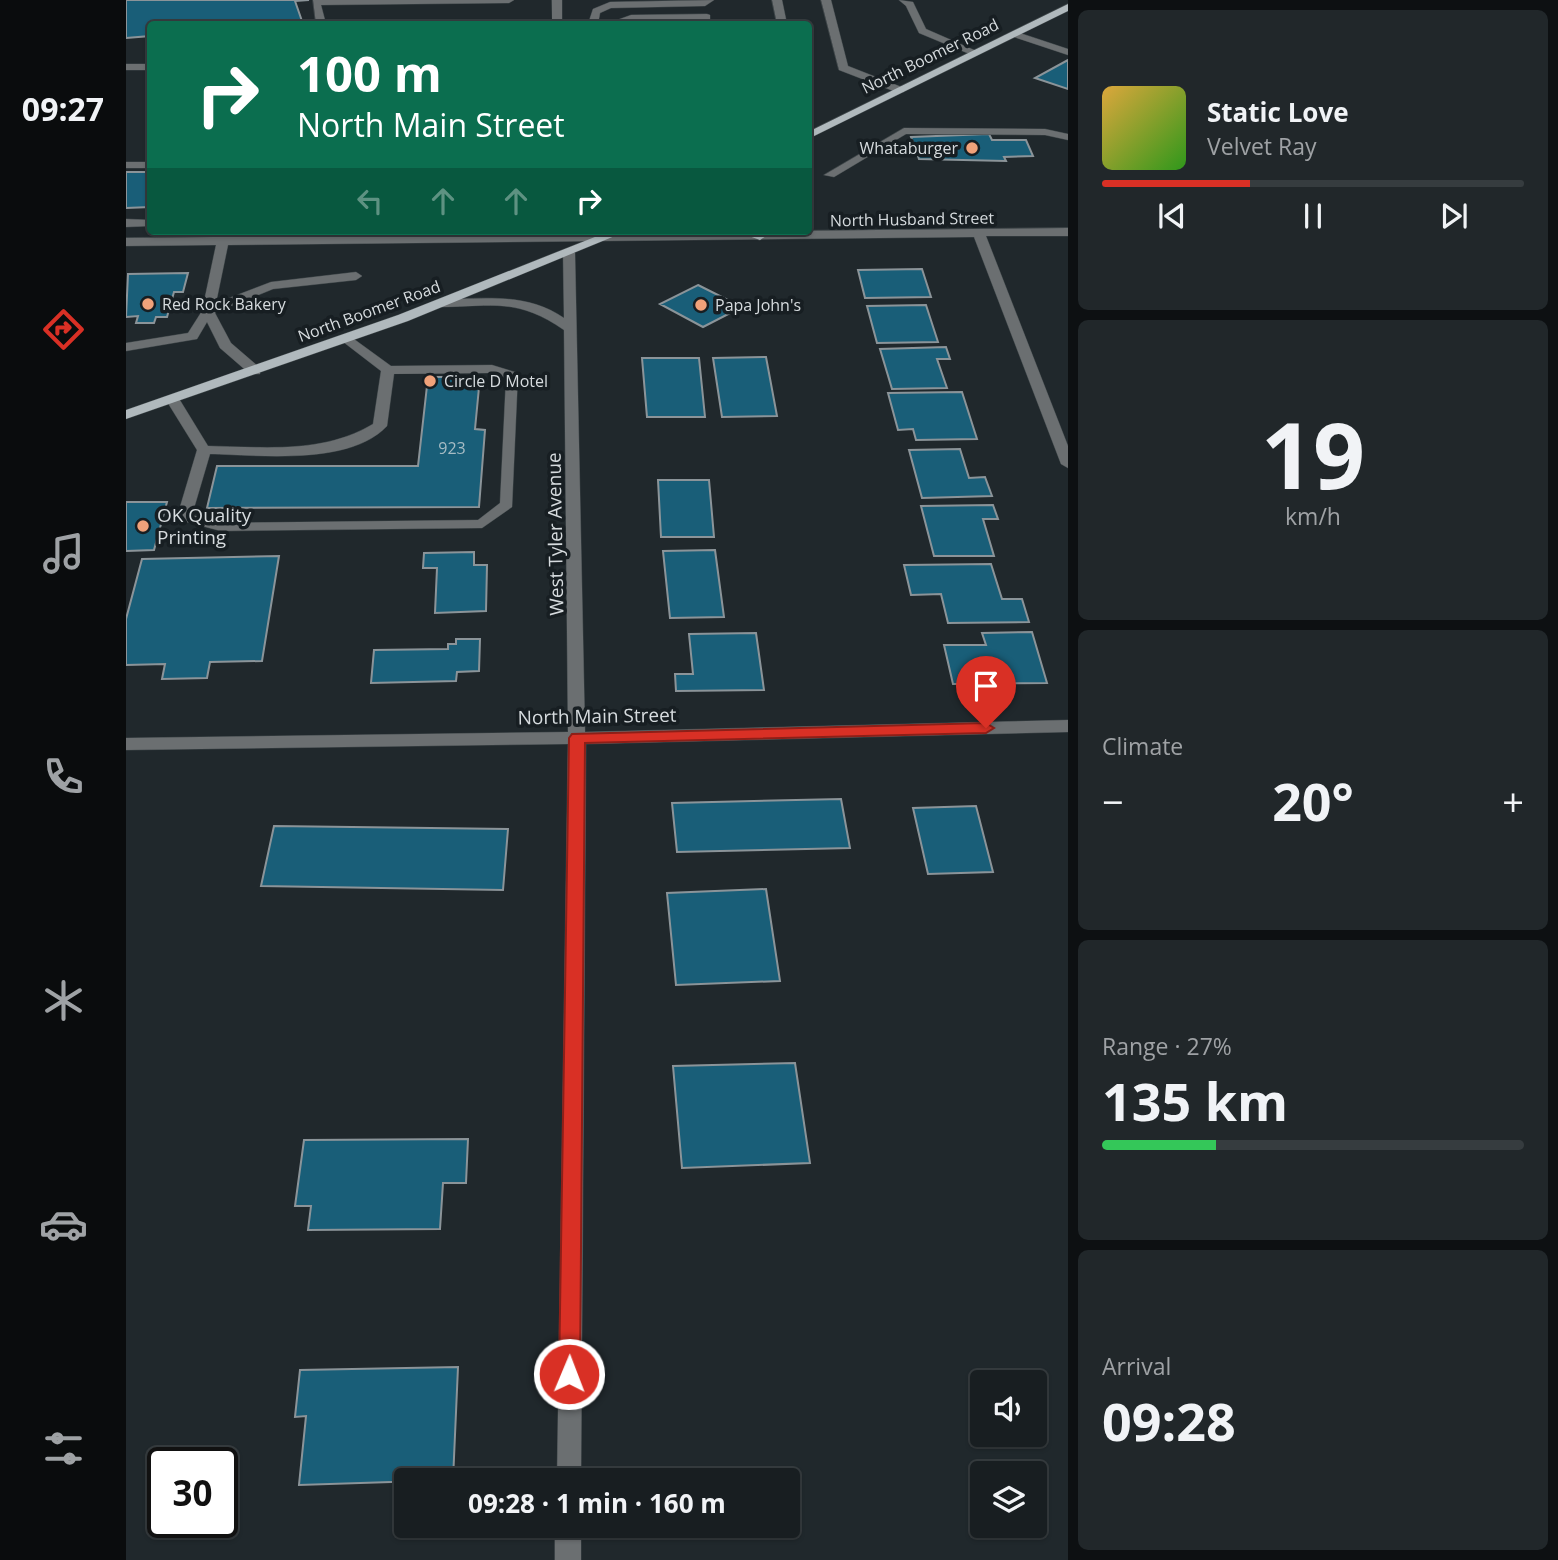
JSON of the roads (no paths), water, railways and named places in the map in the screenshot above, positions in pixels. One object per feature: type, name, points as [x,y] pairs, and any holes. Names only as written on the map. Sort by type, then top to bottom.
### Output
[{"type":"main road","name":"North Boomer Road","points":[[812,134],[1068,7]]},
{"type":"main road","name":"North Boomer Road","points":[[126,415],[347,338],[610,235]]},
{"type":"street","points":[[320,21],[316,2],[509,0]]},
{"type":"street","points":[[556,0],[557,21]]},
{"type":"street","points":[[594,21],[596,11],[610,5],[705,3],[709,0]]},
{"type":"street","points":[[777,0],[781,21]]},
{"type":"street","points":[[904,0],[910,4],[922,31],[976,53]]},
{"type":"street","points":[[827,5],[843,68],[900,90]]},
{"type":"street","points":[[621,21],[631,18],[707,17]]},
{"type":"street","points":[[1014,34],[1068,52]]},
{"type":"street","points":[[126,67],[147,67]]},
{"type":"street","points":[[830,175],[904,131],[1045,132],[1068,138]]},
{"type":"street","points":[[126,165],[147,165]]},
{"type":"street","points":[[126,223],[147,223]]},
{"type":"street","name":"North Husband Street","points":[[712,235],[1068,232]]},
{"type":"street","points":[[979,233],[1068,464]]},
{"type":"street","name":"North Husband Street","points":[[126,242],[204,236],[223,240],[312,235],[409,235]]},
{"type":"street","points":[[126,347],[192,336],[208,311],[223,240]]},
{"type":"street","name":"West Tyler Avenue","points":[[569,253],[577,738],[569,1468]]},
{"type":"street","points":[[208,311],[271,286],[356,276]]},
{"type":"street","points":[[441,303],[519,302],[548,313],[571,329]]},
{"type":"street","points":[[208,311],[225,345],[254,371]]},
{"type":"street","points":[[173,400],[204,450],[184,517],[221,527],[482,524],[506,504],[513,376],[492,369],[388,370],[347,338]]},
{"type":"street","points":[[204,450],[327,449],[369,435],[380,426],[388,370]]},
{"type":"street","name":"North Main Street","points":[[126,744],[577,738],[1068,726]]},
{"type":"street","points":[[568,1538],[568,1560]]},
{"type":"place","name":"Whataburger","points":[[972,148]]},
{"type":"place","name":"Red Rock Bakery","points":[[148,304]]},
{"type":"place","name":"Papa John's","points":[[701,305]]},
{"type":"place","name":"Circle D Motel","points":[[430,381]]},
{"type":"place","name":"OK Quality Printing","points":[[143,526]]}]
